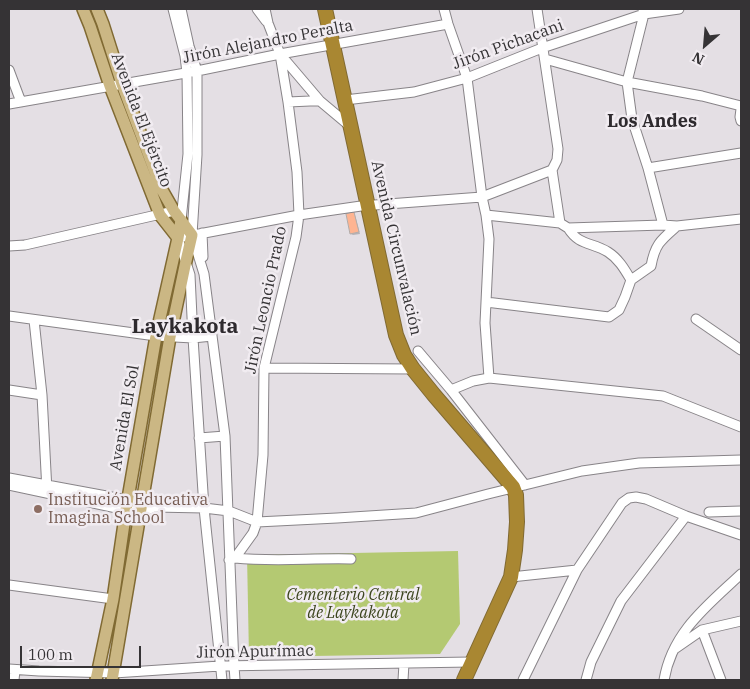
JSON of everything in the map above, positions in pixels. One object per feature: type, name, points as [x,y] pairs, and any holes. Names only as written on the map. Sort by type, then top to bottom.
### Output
[{"type":"highway","name":"Avenida Circunvalación","points":[[326,9],[396,335],[404,355],[434,395],[519,486]]},
{"type":"highway","points":[[457,680],[468,662],[493,602],[511,577],[517,522],[516,495],[519,486]]},
{"type":"highway","points":[[464,680],[468,662]]},
{"type":"main road","name":"Avenida El Ejército","points":[[83,9],[110,86],[160,215],[178,238]]},
{"type":"main road","name":"Avenida El Ejército","points":[[97,9],[122,84],[162,190],[177,216],[197,234]]},
{"type":"main road","name":"Avenida El Sol","points":[[97,676],[113,599],[156,336],[178,238],[177,216]]},
{"type":"main road","name":"Avenida El Sol","points":[[113,677],[170,337],[186,260],[197,234]]},
{"type":"street","points":[[173,9],[185,56],[192,72]]},
{"type":"street","points":[[181,9],[190,46],[192,72],[193,154],[197,234],[225,436],[232,559],[235,680]]},
{"type":"street","points":[[256,9],[268,24]]},
{"type":"street","name":"Jirón Leoncio Prado","points":[[232,559],[253,533],[257,522],[263,455],[264,368],[296,237],[298,215],[297,172],[288,102],[280,54],[268,24],[265,9]]},
{"type":"street","points":[[444,9],[467,78],[489,239],[485,323],[489,378]]},
{"type":"street","points":[[537,9],[558,149],[557,160],[552,170],[564,225],[581,242],[609,252],[626,270],[631,280]]},
{"type":"street","name":"Jirón Pichacani","points":[[345,100],[414,92],[467,78],[542,48],[644,11],[679,9]]},
{"type":"street","points":[[644,11],[627,82],[632,119],[648,168],[663,225]]},
{"type":"street","name":"Jirón Alejandro Peralta","points":[[9,104],[448,24]]},
{"type":"street","points":[[280,54],[320,102],[351,127]]},
{"type":"street","points":[[545,59],[627,82],[702,96],[741,108],[741,122]]},
{"type":"street","points":[[9,70],[21,102]]},
{"type":"street","points":[[288,102],[320,102]]},
{"type":"street","points":[[648,168],[741,153]]},
{"type":"street","points":[[9,246],[25,245],[160,215],[177,216],[193,154]]},
{"type":"street","points":[[222,680],[204,508],[190,275],[178,238],[298,215],[368,206],[482,197],[552,170]]},
{"type":"street","points":[[486,215],[564,225],[677,226],[741,219]]},
{"type":"street","points":[[486,302],[609,317],[619,310],[631,280],[651,266],[654,251],[663,238],[677,226]]},
{"type":"street","points":[[9,316],[156,336],[193,338],[212,336]]},
{"type":"street","points":[[696,319],[741,350]]},
{"type":"street","points":[[34,320],[42,395],[47,489]]},
{"type":"street","points":[[418,351],[451,390],[519,486]]},
{"type":"street","points":[[264,368],[413,368]]},
{"type":"street","points":[[451,390],[473,381],[489,378],[664,396],[741,427]]},
{"type":"street","points":[[9,390],[42,395]]},
{"type":"street","points":[[199,438],[225,436]]},
{"type":"street","points":[[9,478],[47,489],[141,507],[147,511],[154,507],[204,508],[229,511],[257,522],[416,513],[582,471],[639,463],[741,460]]},
{"type":"street","points":[[9,485],[47,489]]},
{"type":"street","points":[[522,680],[577,570],[622,503],[629,498],[646,499],[686,516],[741,535]]},
{"type":"street","points":[[709,512],[741,511]]},
{"type":"street","points":[[586,680],[591,662],[621,601],[686,516]]},
{"type":"street","points":[[232,559],[350,558]]},
{"type":"street","points":[[511,577],[577,570]]},
{"type":"street","points":[[664,680],[669,661],[684,631],[741,574]]},
{"type":"street","points":[[9,585],[113,599]]},
{"type":"street","points":[[674,650],[702,630],[741,621]]},
{"type":"street","points":[[702,630],[721,680]]},
{"type":"street","name":"Jirón Apurímac","points":[[12,669],[113,677],[220,666],[468,662]]},
{"type":"street","points":[[403,680],[404,664]]},
{"type":"street","points":[[12,669],[14,680]]},
{"type":"green space","name":"Cementerio Central de Laykakota","points":[[458,551],[460,624],[440,654],[249,657],[247,555]]},
{"type":"building","points":[[354,212],[359,232],[350,234],[346,214]]},
{"type":"place","name":"Institución Educativa Imagina School","points":[[38,509]]},
{"type":"district","name":"Los Andes","points":[[652,122]]},
{"type":"district","name":"Laykakota","points":[[185,327]]}]
